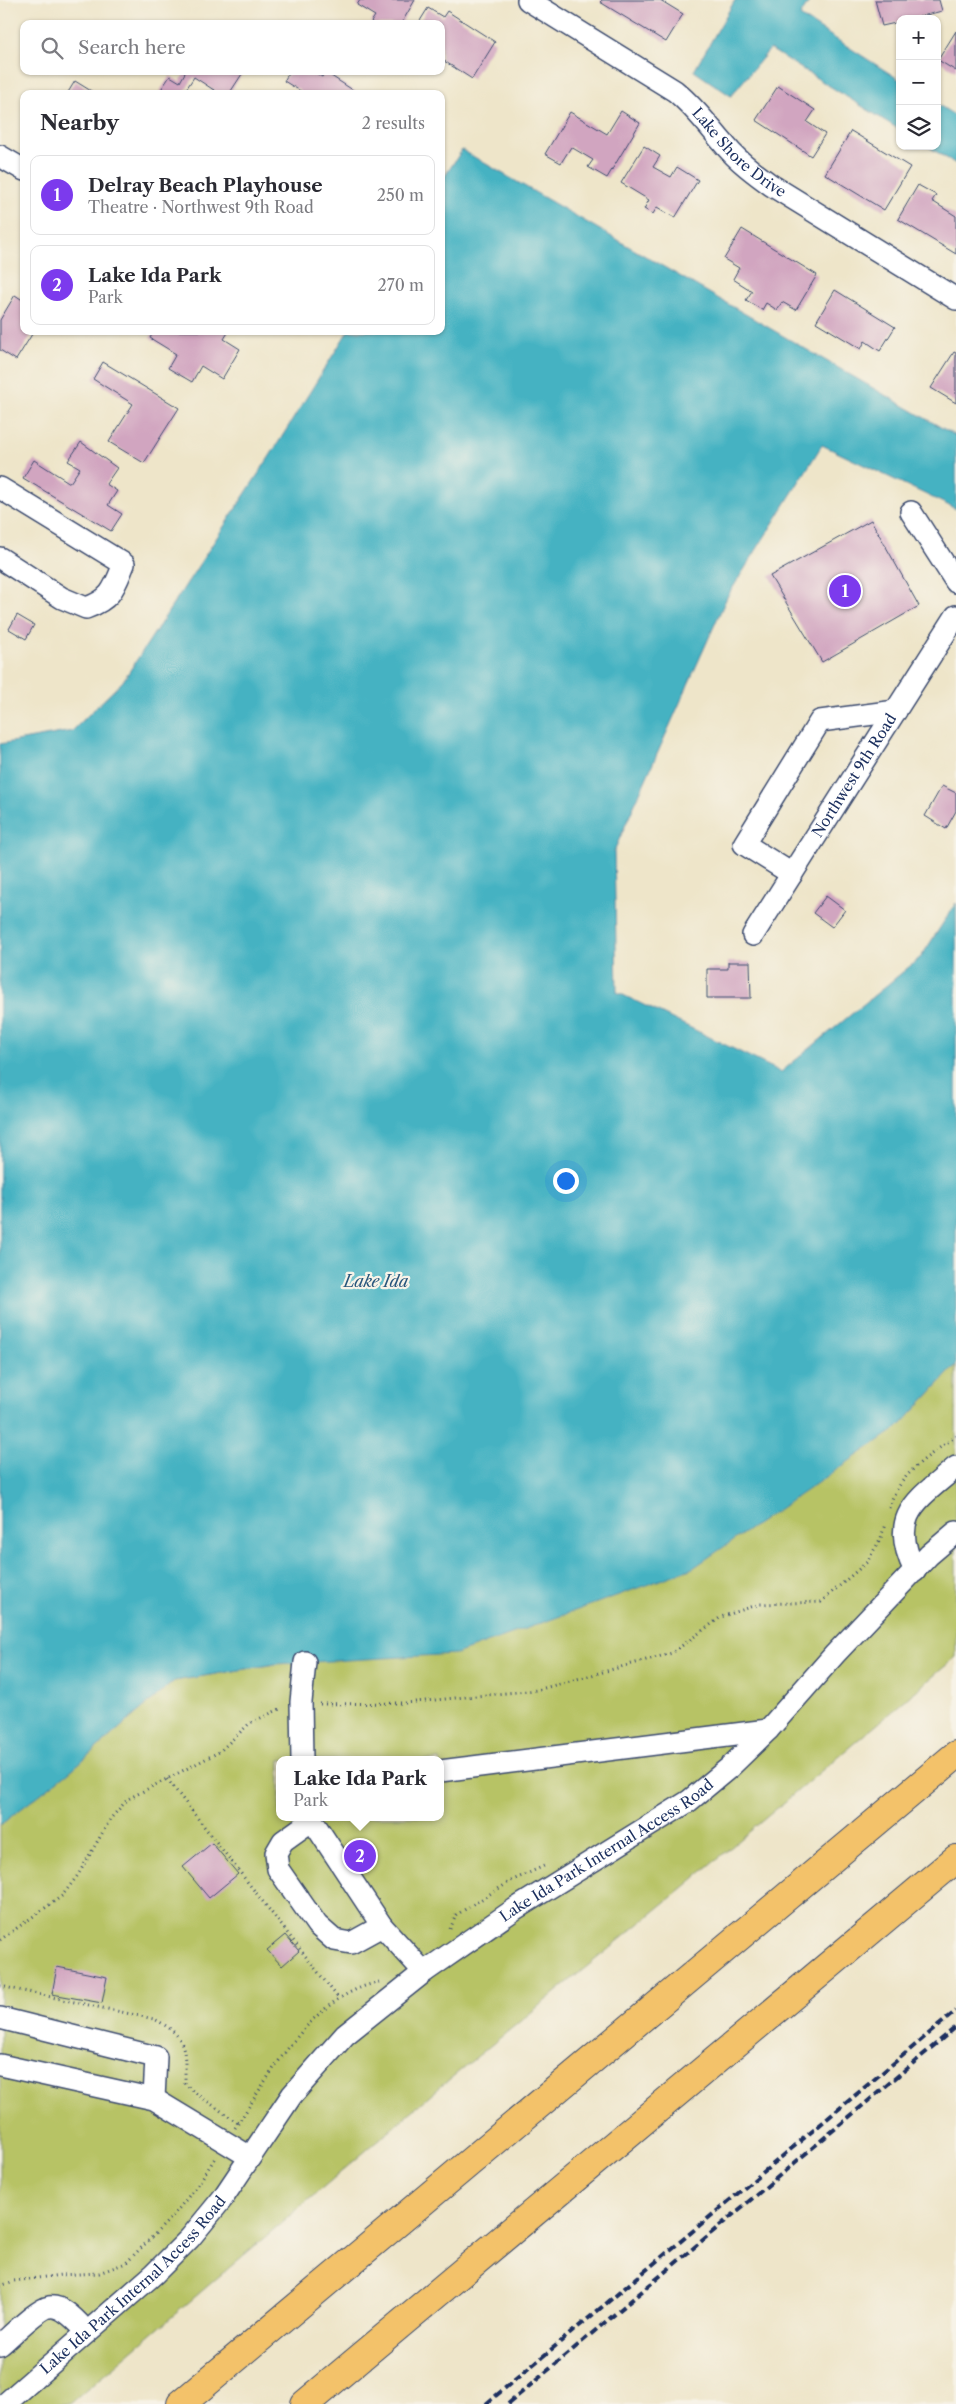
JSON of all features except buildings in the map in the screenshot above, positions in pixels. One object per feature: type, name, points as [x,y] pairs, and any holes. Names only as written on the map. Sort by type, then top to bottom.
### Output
[{"type":"highway","points":[[181,2404],[956,1756]]},
{"type":"highway","points":[[305,2404],[956,1858]]},
{"type":"street","name":"Lake Shore Drive","points":[[540,3],[676,91],[696,109],[730,151],[749,170],[956,299]]},
{"type":"street","points":[[0,156],[20,168]]},
{"type":"street","points":[[0,488],[124,564],[110,594],[101,603],[86,608],[62,598],[0,558]]},
{"type":"street","points":[[912,512],[956,582]]},
{"type":"street","name":"Northwest 9th Road","points":[[753,935],[956,616]]},
{"type":"street","points":[[792,874],[744,844],[820,721],[896,711]]},
{"type":"street","points":[[915,1571],[909,1559],[905,1540],[906,1515],[913,1505],[956,1467]]},
{"type":"street","name":"Lake Ida Park Internal Access Road","points":[[5,2404],[154,2274],[190,2238],[222,2199],[292,2096],[345,2035],[424,1972],[515,1909],[689,1801],[730,1767],[768,1730],[836,1654],[915,1571],[956,1532]]},
{"type":"street","points":[[302,1756],[301,1702],[305,1662]]},
{"type":"street","points":[[444,1770],[768,1730]]},
{"type":"street","points":[[308,1821],[283,1841],[276,1853],[278,1869],[317,1925],[334,1940],[351,1943],[382,1926]]},
{"type":"street","points":[[311,1821],[382,1926],[424,1972]]},
{"type":"street","points":[[0,2018],[156,2057],[154,2099]]},
{"type":"street","points":[[0,2064],[154,2099],[250,2157]]},
{"type":"street","points":[[0,2345],[39,2312],[49,2307],[59,2308],[70,2315],[87,2332]]},
{"type":"path","points":[[889,1509],[900,1482],[911,1469],[956,1436]]},
{"type":"path","points":[[0,1940],[62,1896],[78,1875],[111,1818],[128,1799],[219,1752],[250,1723],[276,1710],[301,1702],[326,1705],[405,1703],[537,1690],[672,1653],[721,1617],[760,1604],[821,1602],[867,1562],[881,1538],[886,1519]]},
{"type":"path","points":[[167,1779],[339,1999]]},
{"type":"green space","points":[[956,1365],[956,1657],[684,1887],[445,2083],[70,2404],[0,2404],[0,1825],[69,1772],[174,1681],[275,1664],[899,1427]]},
{"type":"water","points":[[735,0],[810,0],[800,16],[896,77],[896,128],[770,49],[731,96],[694,71]]},
{"type":"water","points":[[941,107],[956,116],[956,164],[933,150],[941,150]]},
{"type":"water","name":"Lake Ida","points":[[462,150],[956,436],[956,509],[822,445],[727,597],[614,851],[617,992],[781,1072],[921,957],[956,903],[956,1365],[899,1427],[693,1568],[456,1654],[275,1664],[174,1681],[69,1772],[0,1825],[0,744],[72,731],[123,681],[268,459],[346,335],[445,335],[445,176]]},
{"type":"railway","points":[[486,2404],[956,2011]]},
{"type":"railway","points":[[508,2404],[956,2027]]},
{"type":"place","name":"Delray Beach Playhouse","points":[[845,591]]},
{"type":"place","name":"Lake Ida Park","points":[[360,1856]]}]
